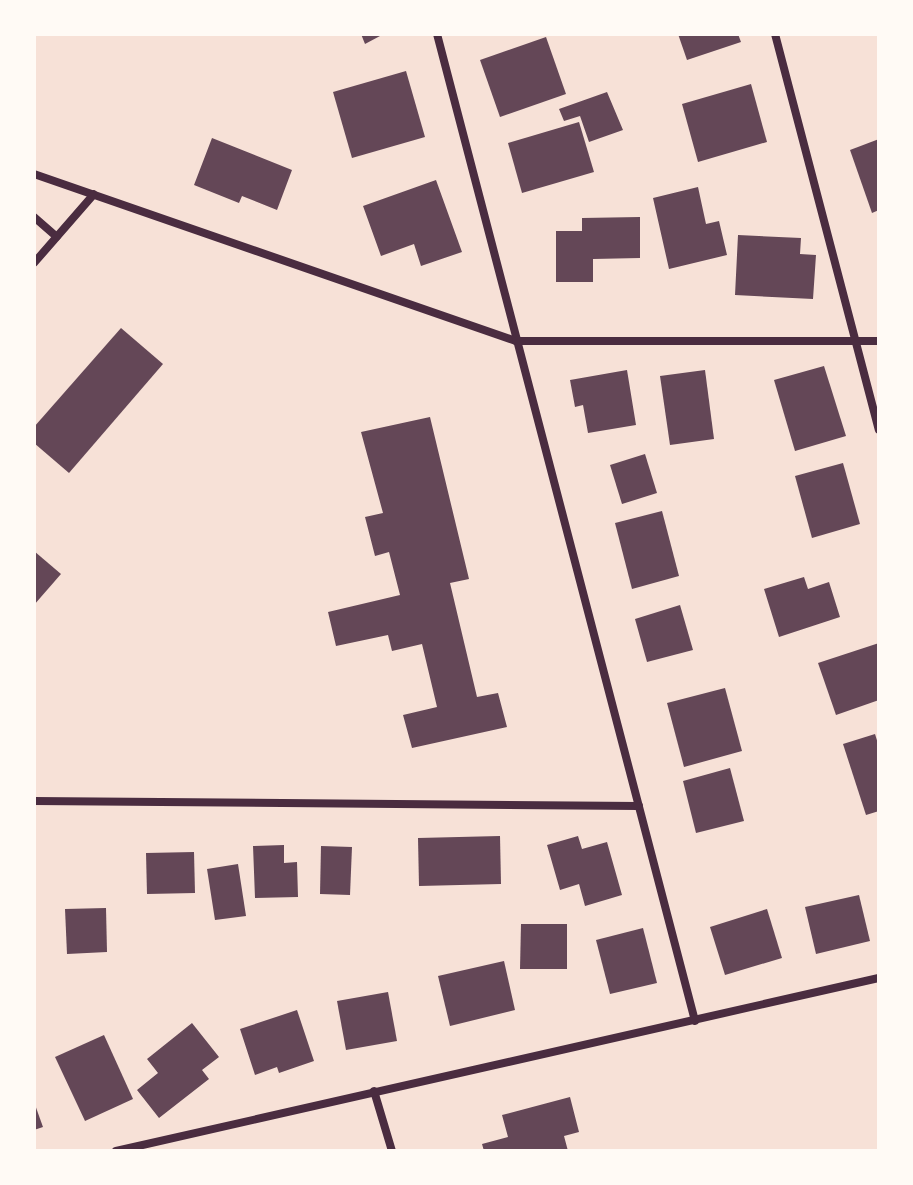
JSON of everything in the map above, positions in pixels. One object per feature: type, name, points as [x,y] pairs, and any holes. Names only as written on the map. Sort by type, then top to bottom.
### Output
[{"type":"street","points":[[437,34],[695,1021]]},
{"type":"street","points":[[775,34],[879,430]]},
{"type":"street","points":[[34,174],[516,341],[879,341]]},
{"type":"street","points":[[34,263],[94,194]]},
{"type":"street","points":[[34,217],[57,237]]},
{"type":"street","points":[[34,801],[639,806]]},
{"type":"street","points":[[116,1151],[879,978]]},
{"type":"street","points":[[374,1091],[392,1151]]},
{"type":"building","points":[[361,34],[379,34],[380,36],[365,44]]},
{"type":"building","points":[[678,34],[738,34],[741,42],[687,60]]},
{"type":"building","points":[[546,37],[566,94],[500,117],[480,60]]},
{"type":"building","points":[[406,71],[425,137],[352,158],[333,92]]},
{"type":"building","points":[[751,84],[767,142],[698,162],[682,104]]},
{"type":"building","points":[[607,92],[623,130],[589,142],[580,116],[564,121],[559,109]]},
{"type":"building","points":[[579,122],[594,172],[522,193],[508,143]]},
{"type":"building","points":[[212,138],[292,170],[277,210],[242,196],[239,203],[194,185]]},
{"type":"building","points":[[879,139],[879,210],[872,213],[850,150]]},
{"type":"building","points":[[436,180],[462,252],[421,266],[414,244],[381,256],[363,206]]},
{"type":"building","points":[[698,187],[706,224],[719,221],[727,255],[669,269],[653,198]]},
{"type":"building","points":[[640,217],[640,258],[593,259],[593,282],[556,282],[556,231],[582,231],[582,218]]},
{"type":"building","points":[[738,235],[801,238],[800,254],[816,255],[813,299],[735,295]]},
{"type":"building","points":[[121,328],[163,364],[69,473],[34,443],[34,427]]},
{"type":"building","points":[[824,366],[846,436],[795,451],[774,380]]},
{"type":"building","points":[[627,370],[636,425],[588,433],[583,405],[575,407],[570,380]]},
{"type":"building","points":[[705,370],[714,439],[670,445],[660,376]]},
{"type":"building","points":[[430,417],[469,579],[450,583],[477,697],[498,693],[507,727],[412,748],[403,715],[437,707],[422,644],[392,651],[388,635],[336,646],[328,612],[400,595],[389,552],[375,556],[365,517],[383,513],[361,432]]},
{"type":"building","points":[[645,454],[657,493],[622,504],[610,465]]},
{"type":"building","points":[[843,463],[860,524],[812,538],[795,476]]},
{"type":"building","points":[[662,511],[679,576],[632,589],[615,523]]},
{"type":"building","points":[[34,551],[61,574],[34,605]]},
{"type":"building","points":[[804,577],[808,589],[829,582],[840,617],[779,637],[764,589]]},
{"type":"building","points":[[680,605],[693,650],[647,662],[635,619]]},
{"type":"building","points":[[879,643],[879,700],[836,715],[818,663]]},
{"type":"building","points":[[725,688],[742,751],[684,767],[667,703]]},
{"type":"building","points":[[875,734],[879,747],[879,811],[866,815],[843,744]]},
{"type":"building","points":[[730,768],[744,821],[696,833],[683,781]]},
{"type":"building","points":[[500,836],[501,884],[419,886],[418,838]]},
{"type":"building","points":[[578,836],[582,849],[607,842],[622,895],[585,906],[579,884],[560,890],[547,845]]},
{"type":"building","points":[[284,845],[284,863],[297,862],[298,897],[255,898],[253,846]]},
{"type":"building","points":[[321,846],[352,847],[350,895],[320,894]]},
{"type":"building","points":[[194,852],[195,893],[147,894],[146,853]]},
{"type":"building","points":[[238,864],[246,916],[215,920],[207,869]]},
{"type":"building","points":[[859,895],[870,941],[816,954],[805,907]]},
{"type":"building","points":[[106,908],[107,952],[67,954],[65,909]]},
{"type":"building","points":[[767,909],[782,958],[725,975],[710,927]]},
{"type":"building","points":[[521,924],[567,924],[567,969],[520,969]]},
{"type":"building","points":[[643,928],[657,983],[610,994],[596,940]]},
{"type":"building","points":[[504,961],[515,1010],[450,1026],[438,976]]},
{"type":"building","points":[[388,992],[397,1041],[346,1050],[337,1001]]},
{"type":"building","points":[[297,1010],[314,1061],[279,1073],[277,1067],[255,1075],[240,1029]]},
{"type":"building","points":[[192,1023],[219,1057],[202,1070],[209,1079],[159,1118],[137,1090],[158,1073],[147,1059]]},
{"type":"building","points":[[104,1035],[133,1099],[85,1121],[55,1057]]},
{"type":"building","points":[[570,1097],[579,1132],[564,1136],[568,1151],[484,1151],[482,1144],[508,1137],[502,1115]]},
{"type":"building","points":[[34,1102],[43,1127],[34,1130]]}]
